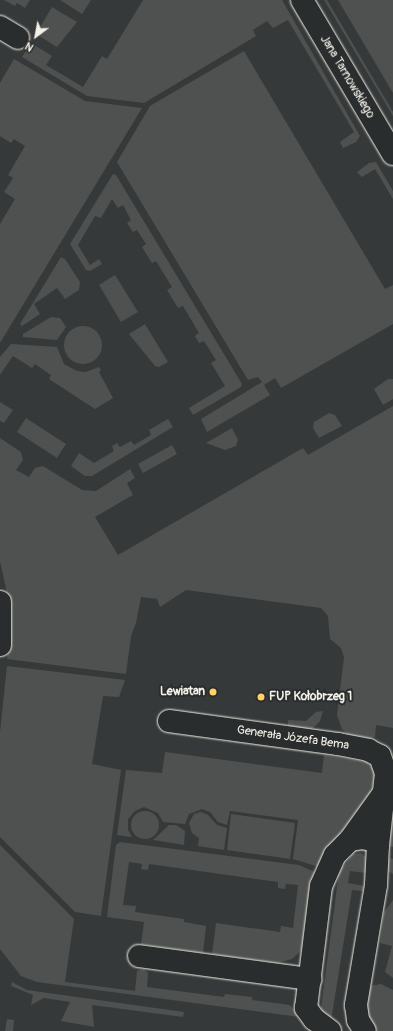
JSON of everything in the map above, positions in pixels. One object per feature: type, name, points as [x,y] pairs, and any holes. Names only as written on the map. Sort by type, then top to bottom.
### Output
[{"type":"street","name":"Jana Tarnowskiego","points":[[302,0],[393,154]]},
{"type":"street","points":[[0,602],[0,645]]},
{"type":"street","name":"Generała Józefa Bema","points":[[169,721],[368,750],[380,756],[386,773],[378,845],[384,884],[356,1005],[358,1020],[365,1031]]},
{"type":"street","points":[[330,1031],[314,1019],[306,1008],[323,879],[335,855],[350,840],[385,791]]},
{"type":"street","points":[[350,840],[362,838],[372,840],[378,845]]},
{"type":"street","points":[[139,956],[310,979]]},
{"type":"shaded area","points":[[4,0],[30,0],[25,8],[17,3],[15,6]]},
{"type":"shaded area","points":[[60,0],[91,0],[82,14]]},
{"type":"shaded area","points":[[143,0],[282,0],[360,136],[356,142],[343,148],[340,142],[354,132],[288,20],[273,28],[267,21],[253,30],[256,36],[144,103],[87,96],[22,57],[31,43],[52,56],[46,65],[83,87],[102,56],[107,59]]},
{"type":"shaded area","points":[[324,0],[327,0],[393,112],[393,116]]},
{"type":"shaded area","points":[[338,0],[393,0],[393,93]]},
{"type":"shaded area","points":[[52,7],[77,22],[57,47],[36,34]]},
{"type":"shaded area","points":[[244,51],[385,289],[393,285],[393,324],[281,388],[275,378],[264,385],[270,395],[207,432],[201,419],[262,382],[258,377],[248,380],[117,162],[150,106]]},
{"type":"shaded area","points":[[14,59],[85,101],[142,108],[0,343],[0,224],[15,199],[4,192],[13,178],[8,175],[25,146],[14,139],[11,143],[0,136],[0,83]]},
{"type":"shaded area","points":[[376,162],[393,191],[393,199],[375,169],[362,177],[357,172],[369,163]]},
{"type":"shaded area","points":[[113,174],[116,175],[242,384],[241,387],[193,415],[189,408],[225,386],[211,363],[216,360],[204,341],[199,343],[195,336],[199,333],[183,306],[178,308],[167,290],[172,287],[156,261],[152,263],[142,247],[146,244],[137,230],[133,232],[127,223],[131,220],[123,205],[118,208],[112,199],[101,218],[95,216],[78,245],[90,265],[99,259],[102,264],[90,271],[86,270],[70,244]]},
{"type":"shaded area","points":[[61,257],[65,259],[80,282],[79,290],[65,299],[57,288],[34,304],[40,314],[22,326],[20,324]]},
{"type":"shaded area","points":[[115,275],[138,312],[121,322],[99,285]]},
{"type":"shaded area","points":[[51,317],[60,318],[66,327],[57,340],[23,337],[23,334]]},
{"type":"shaded area","points":[[145,324],[168,362],[159,367],[155,366],[129,334]]},
{"type":"shaded area","points":[[79,326],[87,326],[94,329],[99,334],[102,345],[99,356],[94,361],[87,364],[79,364],[72,361],[67,356],[64,349],[64,341],[67,334],[72,329]]},
{"type":"shaded area","points":[[11,344],[57,347],[64,364],[77,371],[86,372],[99,367],[101,370],[99,372],[113,398],[95,409],[49,379],[51,375],[35,364],[32,368],[13,356],[0,375],[0,357]]},
{"type":"shaded area","points":[[388,379],[393,379],[393,399],[383,405],[374,389]]},
{"type":"shaded area","points":[[0,402],[13,410],[4,423],[0,421]]},
{"type":"shaded area","points":[[393,406],[393,728],[376,725],[375,737],[364,740],[349,736],[342,729],[337,715],[344,657],[341,648],[330,639],[328,616],[321,608],[186,590],[160,607],[157,599],[141,597],[136,623],[131,636],[126,674],[7,659],[10,632],[8,598],[0,561],[0,438],[21,452],[23,460],[16,470],[29,477],[35,468],[43,466],[82,490],[96,491],[130,469],[135,478],[127,483],[133,495],[95,517],[118,555],[303,448],[308,455]]},
{"type":"shaded area","points":[[329,413],[335,415],[342,426],[319,438],[313,428],[314,422]]},
{"type":"shaded area","points":[[26,418],[66,444],[57,458],[17,432]]},
{"type":"shaded area","points":[[168,419],[173,427],[92,476],[85,476],[71,466],[79,453],[94,463],[114,451],[112,446],[117,443],[120,447],[131,441],[134,445],[151,435],[149,430]]},
{"type":"shaded area","points":[[232,428],[238,440],[236,446],[225,450],[206,443]]},
{"type":"shaded area","points":[[172,445],[177,454],[143,473],[138,464]]},
{"type":"shaded area","points":[[7,666],[125,680],[119,697],[103,696],[92,764],[121,770],[101,916],[75,912],[0,837],[0,732]]},
{"type":"shaded area","points":[[323,711],[320,721],[313,728],[305,731],[288,727],[288,720],[306,721],[316,712]]},
{"type":"shaded area","points":[[165,752],[322,773],[324,755],[367,762],[375,772],[371,794],[319,867],[293,859],[298,820],[230,811],[227,825],[218,822],[210,812],[202,809],[189,814],[185,824],[163,822],[158,813],[144,807],[135,811],[128,819],[128,830],[132,837],[117,835],[126,770],[162,773]]},
{"type":"shaded area","points":[[393,808],[393,847],[387,846]]},
{"type":"shaded area","points":[[145,811],[155,815],[159,825],[155,835],[145,839],[135,835],[131,825],[135,815]]},
{"type":"shaded area","points":[[201,812],[208,815],[217,825],[227,828],[224,850],[198,846],[199,838],[192,833],[189,823],[194,814]]},
{"type":"shaded area","points":[[231,814],[295,823],[290,859],[227,850]]},
{"type":"shaded area","points":[[169,825],[176,825],[185,831],[184,845],[153,840]]},
{"type":"shaded area","points":[[120,842],[299,865],[317,873],[303,949],[292,959],[277,963],[212,954],[216,923],[280,932],[281,926],[293,928],[298,885],[286,884],[285,889],[278,888],[278,882],[149,864],[148,870],[141,869],[142,864],[129,862],[123,905],[136,906],[135,912],[184,919],[184,922],[206,926],[203,953],[141,944],[144,922],[107,917],[116,845]]},
{"type":"shaded area","points":[[0,845],[74,919],[65,982],[135,991],[137,971],[144,969],[148,973],[147,987],[224,997],[225,994],[252,997],[252,1000],[290,1005],[300,1017],[37,982],[21,976],[0,949]]},
{"type":"shaded area","points":[[361,853],[366,857],[366,873],[350,871],[348,883],[364,886],[363,891],[352,890],[331,1021],[318,1008],[321,1008],[339,872],[353,854]]},
{"type":"shaded area","points":[[385,857],[393,859],[393,874],[388,871]]},
{"type":"shaded area","points":[[393,900],[393,978],[385,972],[392,946],[380,943],[384,912]]},
{"type":"shaded area","points":[[12,982],[27,990],[184,1012],[183,1017],[92,1005],[94,1027],[61,1021],[70,1002],[44,998],[31,1005],[33,995],[11,986]]},
{"type":"shaded area","points":[[381,984],[393,990],[393,1031],[378,1031],[365,1014],[370,986]]},
{"type":"shaded area","points":[[7,1019],[14,1020],[13,1031],[5,1031]]},
{"type":"place","name":"Lewiatan","points":[[213,692]]},
{"type":"place","name":"FUP Kołobrzeg 1","points":[[261,697]]}]
